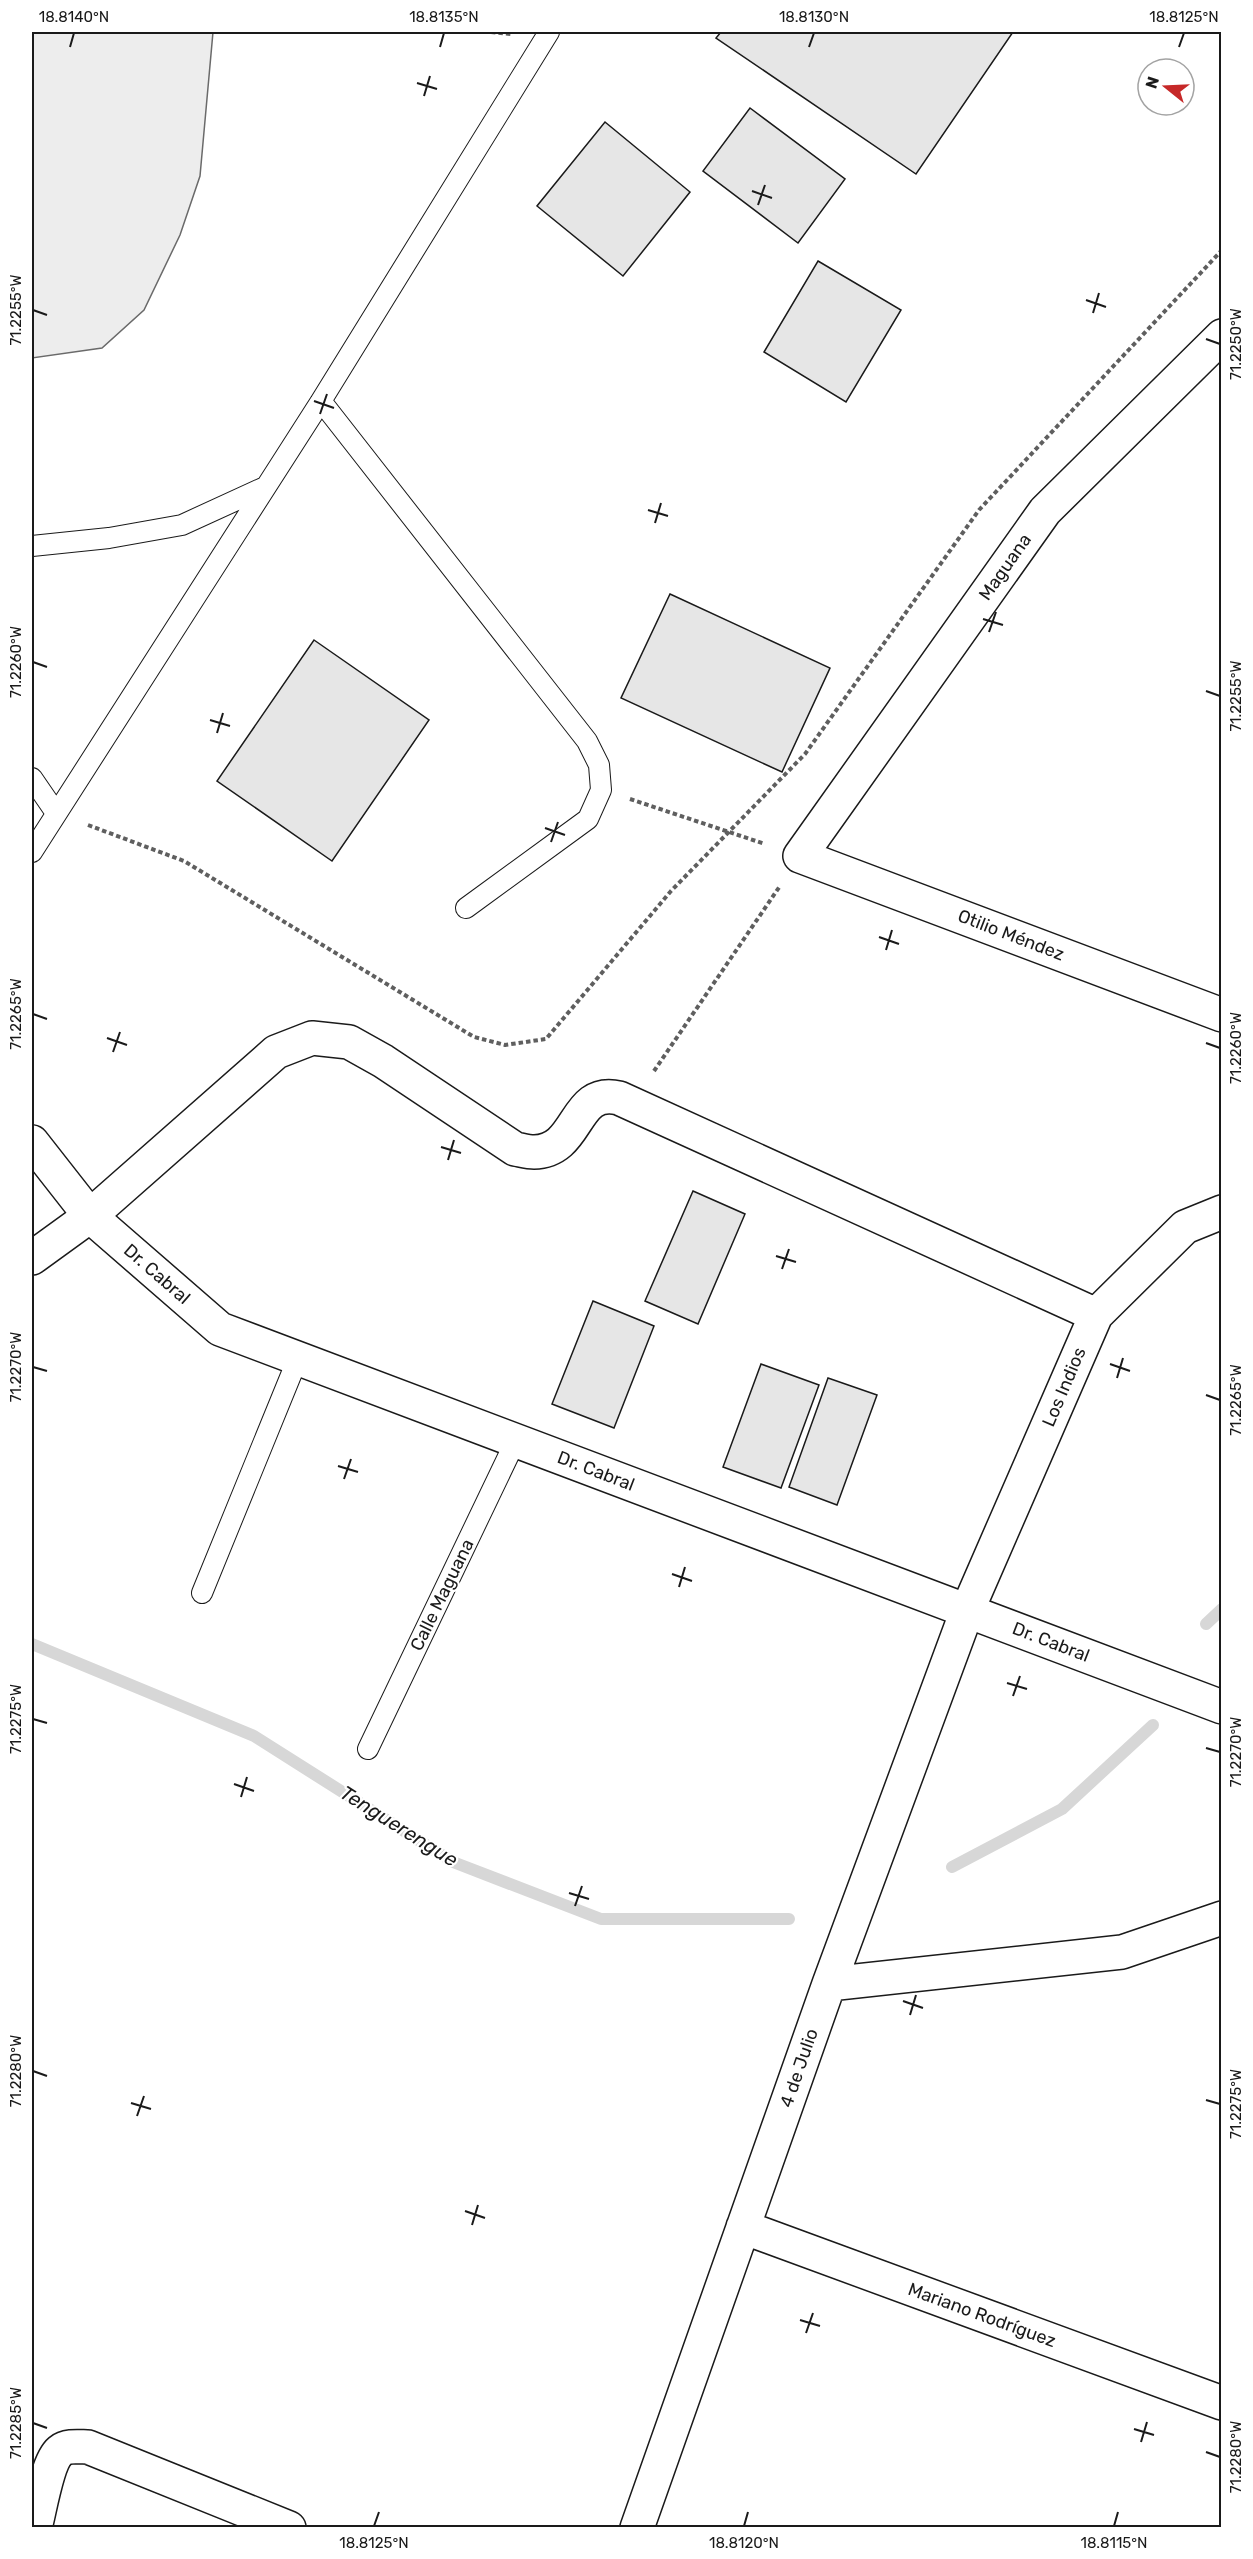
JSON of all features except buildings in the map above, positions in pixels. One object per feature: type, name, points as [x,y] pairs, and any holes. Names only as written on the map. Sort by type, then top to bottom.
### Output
[{"type":"street","name":"Maguana","points":[[800,856],[1045,511],[1221,336]]},
{"type":"street","name":"Otilio Méndez","points":[[800,856],[1221,1015]]},
{"type":"street","points":[[32,1257],[90,1216],[276,1052],[312,1038],[349,1042],[383,1061],[515,1149],[535,1152],[554,1146],[570,1133],[592,1100],[606,1095],[632,1103],[1096,1315]]},
{"type":"street","name":"Dr. Cabral","points":[[32,1142],[90,1216],[220,1329],[1221,1707]]},
{"type":"street","name":"Los Indios","points":[[967,1611],[1096,1315],[1185,1227],[1221,1212]]},
{"type":"street","name":"4 de Julio","points":[[637,2528],[829,1984],[967,1611]]},
{"type":"street","points":[[829,1984],[1122,1952],[1221,1918]]},
{"type":"street","name":"Mariano Rodríguez","points":[[743,2227],[1221,2403]]},
{"type":"street","points":[[35,2528],[52,2462],[60,2451],[69,2447],[88,2447],[289,2528]]},
{"type":"lane","points":[[32,852],[321,401],[549,32]]},
{"type":"lane","points":[[321,401],[587,741],[599,765],[601,790],[588,819],[466,908]]},
{"type":"lane","points":[[32,546],[109,538],[182,525],[265,487]]},
{"type":"lane","points":[[32,778],[56,813]]},
{"type":"lane","points":[[202,1593],[298,1358]]},
{"type":"lane","name":"Calle Maguana","points":[[368,1749],[516,1440]]},
{"type":"path","points":[[56,813],[184,861],[474,1037],[505,1045],[546,1039],[671,891],[805,754],[979,510],[1221,250]]},
{"type":"path","points":[[601,790],[800,856],[632,1103]]},
{"type":"shaded area","points":[[32,32],[213,32],[200,176],[180,235],[144,310],[102,348],[32,358]]},
{"type":"waterway","name":"Tenguerengue","points":[[1206,1624],[1222,1609]]},
{"type":"waterway","name":"Tenguerengue","points":[[32,1644],[254,1736],[453,1862],[601,1919],[789,1919]]},
{"type":"waterway","name":"Tenguerengue","points":[[952,1867],[1062,1809],[1153,1725]]}]
